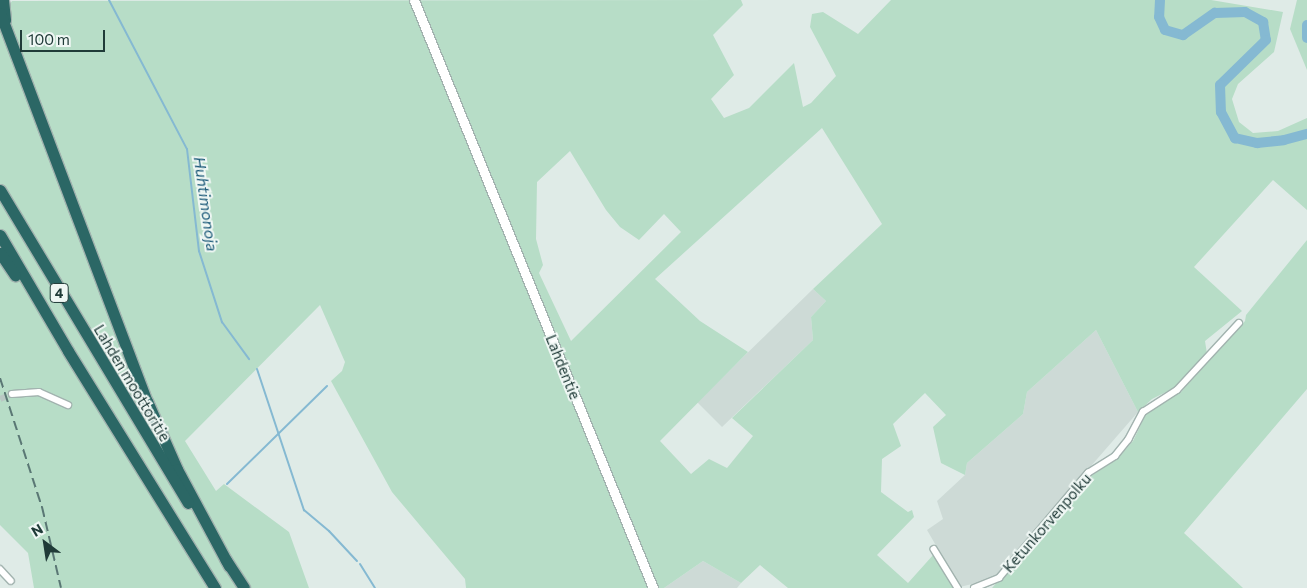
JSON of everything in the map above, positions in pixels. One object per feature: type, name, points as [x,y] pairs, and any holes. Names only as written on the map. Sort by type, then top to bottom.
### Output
[{"type":"highway","points":[[3,0],[5,26]]},
{"type":"highway","points":[[0,14],[147,401],[178,469],[230,566]]},
{"type":"highway","name":"Lahden moottoritie","points":[[0,190],[121,394],[244,588]]},
{"type":"highway","name":"4","points":[[0,235],[68,351],[215,588]]},
{"type":"highway","points":[[0,253],[68,351]]},
{"type":"main road","name":"Lahdentie","points":[[414,0],[653,588]]},
{"type":"main road","name":"Lahdentie","points":[[420,0],[468,126],[473,146]]},
{"type":"street","name":"Ketunkorvenpolku","points":[[974,588],[999,578],[1088,473],[1115,456],[1128,440],[1143,412],[1176,390],[1239,323]]},
{"type":"street","points":[[12,394],[39,392],[68,405]]},
{"type":"street","points":[[934,549],[958,588]]},
{"type":"street","points":[[0,569],[11,581]]},
{"type":"shaded area","points":[[813,289],[826,301],[811,317],[813,340],[722,427],[697,402]]},
{"type":"shaded area","points":[[1096,330],[1138,412],[997,574],[988,580],[960,587],[927,530],[943,519],[937,501],[965,475],[967,463],[1023,414],[1027,392]]},
{"type":"shaded area","points":[[703,561],[741,583],[737,588],[664,588]]},
{"type":"green space","points":[[741,0],[743,5],[713,35],[734,75],[711,99],[724,118],[749,108],[794,63],[803,107],[811,103],[836,76],[810,27],[812,14],[823,12],[858,34],[891,0],[1211,0],[1283,12],[1274,52],[1238,84],[1232,99],[1239,122],[1253,133],[1278,131],[1307,118],[1307,210],[1273,180],[1194,267],[1242,311],[1205,341],[1207,354],[1174,388],[1152,399],[1138,412],[1096,330],[1027,392],[1023,414],[967,463],[965,475],[941,463],[933,427],[946,415],[925,393],[893,424],[901,446],[882,459],[881,492],[908,512],[912,510],[914,517],[877,555],[908,583],[934,554],[955,588],[788,588],[760,565],[741,583],[703,561],[664,588],[466,588],[465,579],[392,492],[331,381],[342,371],[345,362],[320,305],[185,441],[216,491],[224,484],[289,532],[309,588],[34,588],[28,553],[0,525],[0,24],[12,27],[6,9],[12,1]],"holes":[[[822,128],[882,224],[813,289],[826,301],[811,317],[813,340],[732,418],[753,436],[727,468],[709,459],[691,474],[660,441],[748,352],[700,321],[655,279]],[[570,151],[606,210],[620,227],[639,240],[664,214],[681,232],[571,341],[539,273],[543,265],[536,239],[537,182]]]},
{"type":"green space","points":[[1297,0],[1307,0],[1307,70],[1290,29]]},
{"type":"green space","points":[[1307,240],[1307,389],[1184,533],[1243,588],[992,588],[1091,476],[1117,459],[1133,441],[1146,414],[1181,392],[1245,321],[1246,315]]},
{"type":"waterway","name":"Huhtimonoja","points":[[109,0],[187,149],[199,251],[222,322],[249,359]]},
{"type":"waterway","points":[[1160,0],[1159,17],[1165,30],[1183,35],[1215,13],[1245,12],[1263,22],[1266,40],[1220,85],[1221,112],[1235,138],[1257,143],[1284,140],[1307,134]]},
{"type":"waterway","points":[[1307,25],[1307,38]]},
{"type":"waterway","name":"Huhtimonoja","points":[[257,369],[304,510],[329,531],[357,561]]},
{"type":"waterway","name":"Huhtimonoja","points":[[227,484],[327,386]]},
{"type":"waterway","name":"Huhtimonoja","points":[[360,564],[375,588]]},
{"type":"tunnel","points":[[0,399],[12,394]]},
{"type":"railway","points":[[0,378],[42,507],[61,588]]}]
